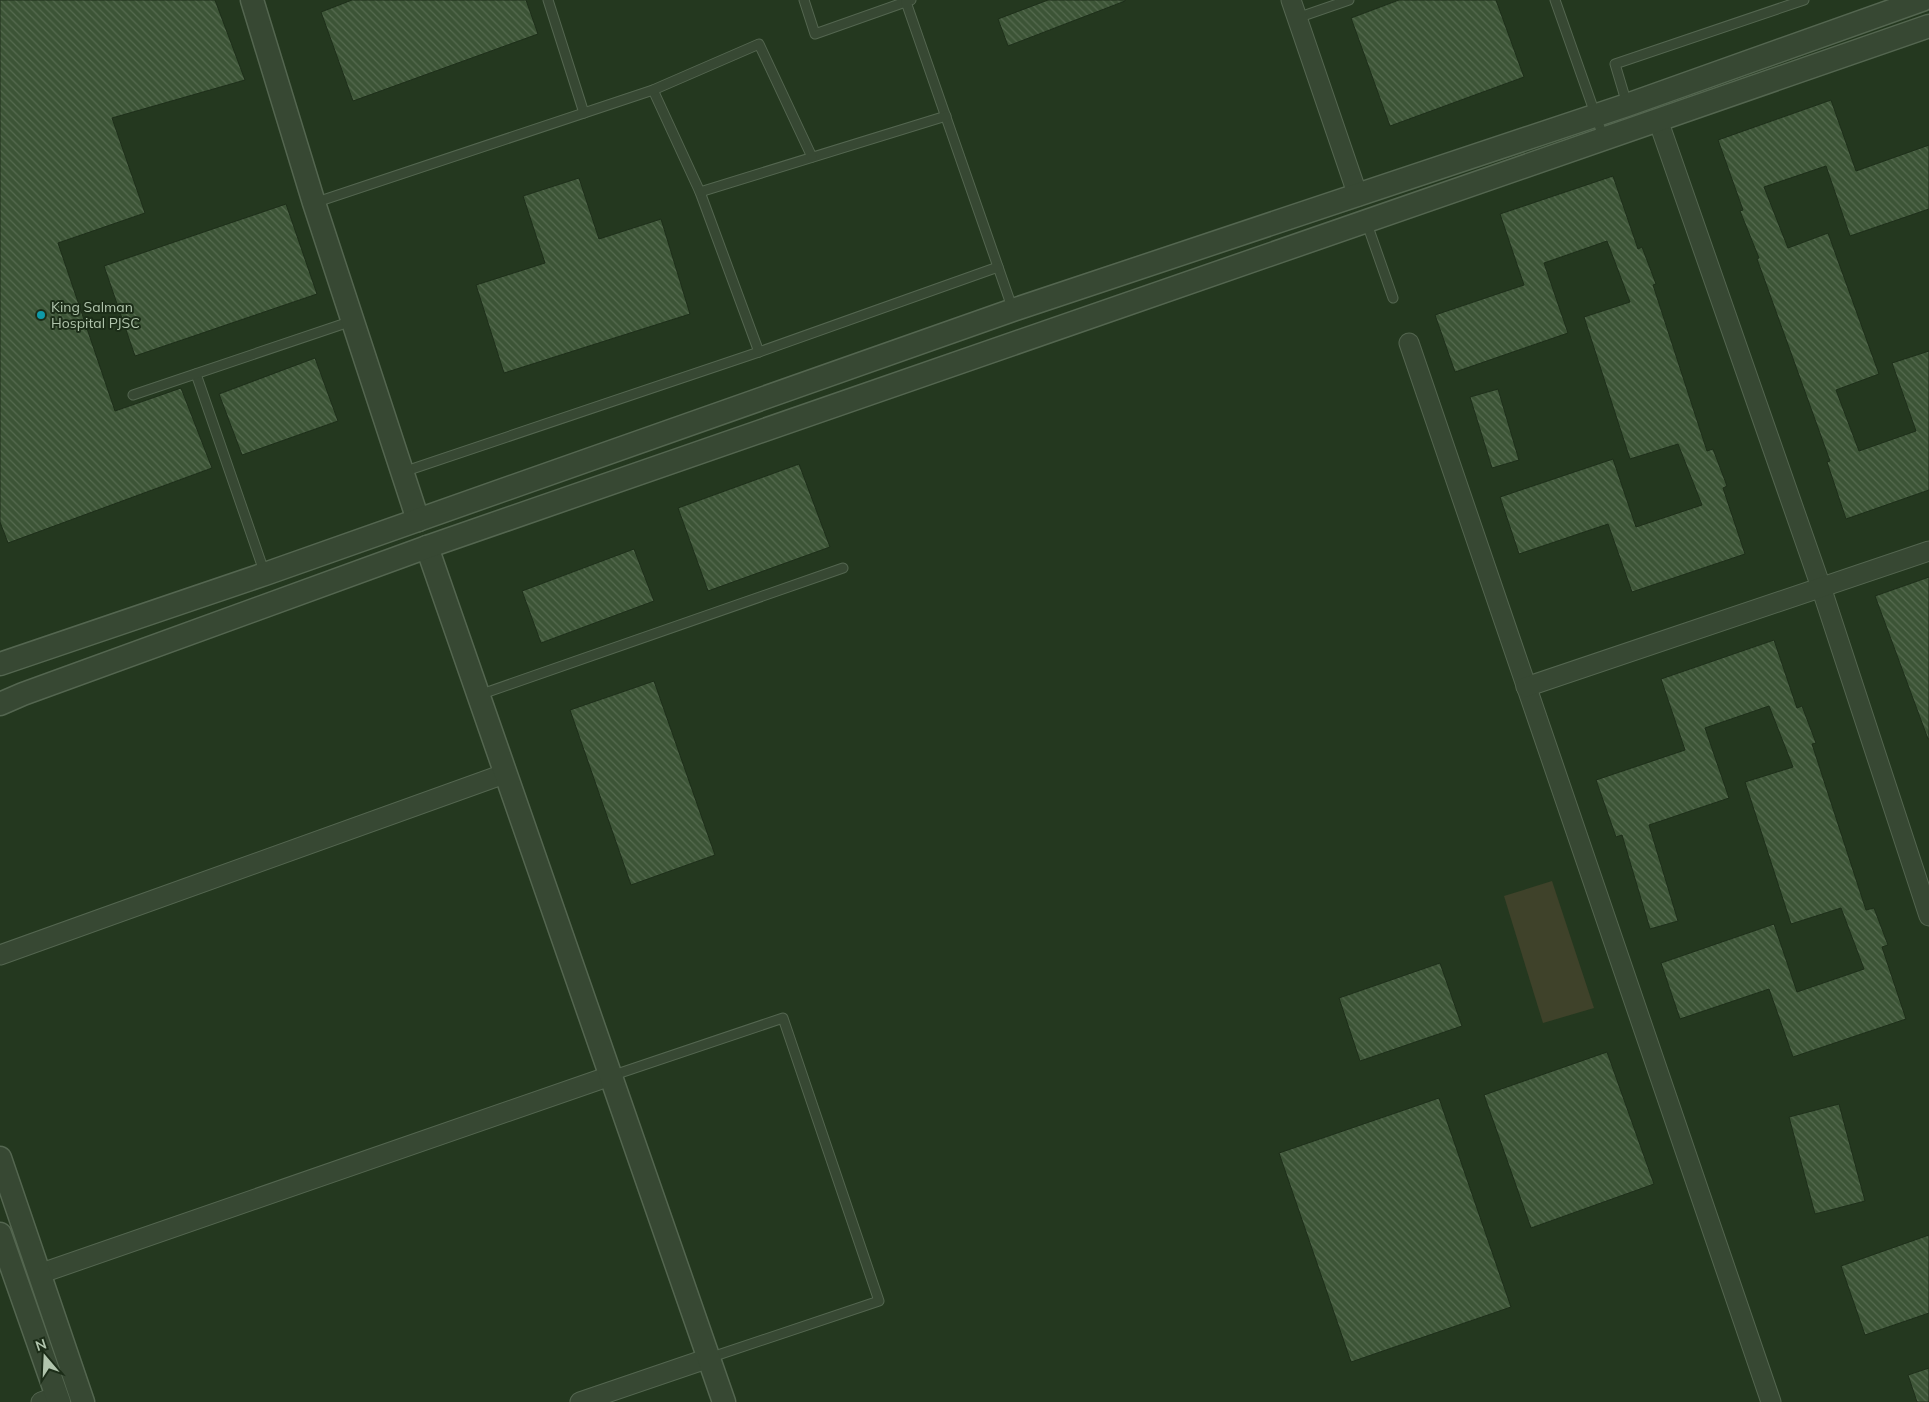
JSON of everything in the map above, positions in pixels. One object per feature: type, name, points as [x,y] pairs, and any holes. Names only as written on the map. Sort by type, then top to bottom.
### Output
[{"type":"street","points":[[252,0],[314,203],[418,520]]},
{"type":"street","points":[[1291,0],[1358,196]]},
{"type":"street","points":[[0,664],[265,574],[1013,310],[1358,196],[1595,114],[1627,105],[1922,0]]},
{"type":"street","points":[[1926,0],[1929,11]]},
{"type":"street","points":[[1881,14],[1893,39]]},
{"type":"street","points":[[0,704],[32,690],[427,547],[1929,26]]},
{"type":"street","points":[[1658,120],[1821,587],[1929,916]]},
{"type":"street","points":[[1057,295],[1067,326]]},
{"type":"street","points":[[1013,310],[1024,341]]},
{"type":"street","points":[[1409,343],[1771,1402]]},
{"type":"street","points":[[427,547],[479,695],[504,774],[724,1402]]},
{"type":"street","points":[[1526,687],[1929,551]]},
{"type":"street","points":[[0,955],[504,774]]},
{"type":"street","points":[[39,1274],[610,1076]]},
{"type":"street","points":[[0,1158],[83,1402]]},
{"type":"street","points":[[0,1234],[52,1400]]},
{"type":"street","points":[[580,1402],[709,1358]]},
{"type":"lane","points":[[548,0],[584,113]]},
{"type":"lane","points":[[804,0],[815,34],[908,1],[1013,310]]},
{"type":"lane","points":[[1297,18],[1349,0]]},
{"type":"lane","points":[[1555,0],[1604,139]]},
{"type":"lane","points":[[1627,105],[1615,64],[1804,0]]},
{"type":"lane","points":[[314,203],[653,90],[759,44],[812,157]]},
{"type":"lane","points":[[653,90],[700,192],[759,352]]},
{"type":"lane","points":[[700,192],[946,116]]},
{"type":"lane","points":[[1366,221],[1392,298]]},
{"type":"lane","points":[[403,472],[759,352],[998,267]]},
{"type":"lane","points":[[134,395],[353,320]]},
{"type":"lane","points":[[196,374],[265,574]]},
{"type":"lane","points":[[479,695],[843,568]]},
{"type":"lane","points":[[610,1076],[783,1018],[879,1301],[709,1358]]},
{"type":"green space","points":[[1552,881],[1594,1008],[1543,1023],[1504,896]]},
{"type":"building","name":"King Salman Hospital PJSC","points":[[0,0],[215,0],[245,80],[112,118],[145,213],[58,243],[115,411],[181,388],[212,468],[8,543],[0,522]]},
{"type":"building","points":[[352,0],[526,0],[538,34],[353,101],[321,12]]},
{"type":"building","points":[[1048,0],[1125,1],[1008,46],[998,19]]},
{"type":"building","points":[[1399,0],[1496,0],[1524,77],[1390,126],[1351,18]]},
{"type":"building","points":[[1831,100],[1856,171],[1929,145],[1929,209],[1850,236],[1826,166],[1764,187],[1788,248],[1828,233],[1879,374],[1836,390],[1859,451],[1916,431],[1892,363],[1929,351],[1929,490],[1846,519],[1827,462],[1830,461],[1757,259],[1759,258],[1740,211],[1743,210],[1718,140]]},
{"type":"building","points":[[1613,176],[1638,249],[1642,247],[1656,284],[1653,285],[1707,451],[1713,449],[1727,486],[1723,488],[1745,554],[1632,592],[1608,524],[1519,554],[1500,497],[1613,459],[1636,527],[1702,505],[1678,444],[1630,459],[1584,317],[1630,302],[1607,241],[1544,263],[1568,333],[1455,372],[1435,315],[1524,285],[1500,214]]},
{"type":"building","points":[[579,178],[599,239],[661,219],[690,314],[504,373],[476,285],[545,263],[523,196]]},
{"type":"building","points":[[286,204],[317,294],[135,356],[104,266]]},
{"type":"building","points":[[315,358],[338,421],[242,455],[219,394]]},
{"type":"building","points":[[1498,389],[1519,460],[1492,468],[1470,397]]},
{"type":"building","points":[[799,464],[830,547],[708,591],[678,508]]},
{"type":"building","points":[[634,549],[654,601],[541,643],[522,591]]},
{"type":"building","points":[[1929,577],[1929,739],[1928,739],[1875,596]]},
{"type":"building","points":[[1774,640],[1797,708],[1802,706],[1816,743],[1812,744],[1866,910],[1874,908],[1888,945],[1882,947],[1906,1019],[1793,1057],[1769,989],[1680,1019],[1661,963],[1774,924],[1797,992],[1864,969],[1841,908],[1791,924],[1745,782],[1793,767],[1769,706],[1705,728],[1729,798],[1649,825],[1678,921],[1650,929],[1622,835],[1616,837],[1596,780],[1685,750],[1661,679]]},
{"type":"building","points":[[654,681],[715,855],[631,885],[570,710]]},
{"type":"building","points":[[1440,963],[1462,1026],[1360,1061],[1339,998]]},
{"type":"building","points":[[1607,1052],[1654,1184],[1531,1228],[1484,1095]]},
{"type":"building","points":[[1439,1098],[1511,1307],[1351,1362],[1279,1153]]},
{"type":"building","points":[[1839,1104],[1865,1201],[1815,1214],[1789,1117]]},
{"type":"building","points":[[1929,1235],[1929,1313],[1865,1335],[1841,1266]]},
{"type":"building","points":[[1929,1368],[1929,1402],[1917,1402],[1908,1375]]},
{"type":"place","name":"King Salman Hospital PJSC","points":[[41,315]]}]
